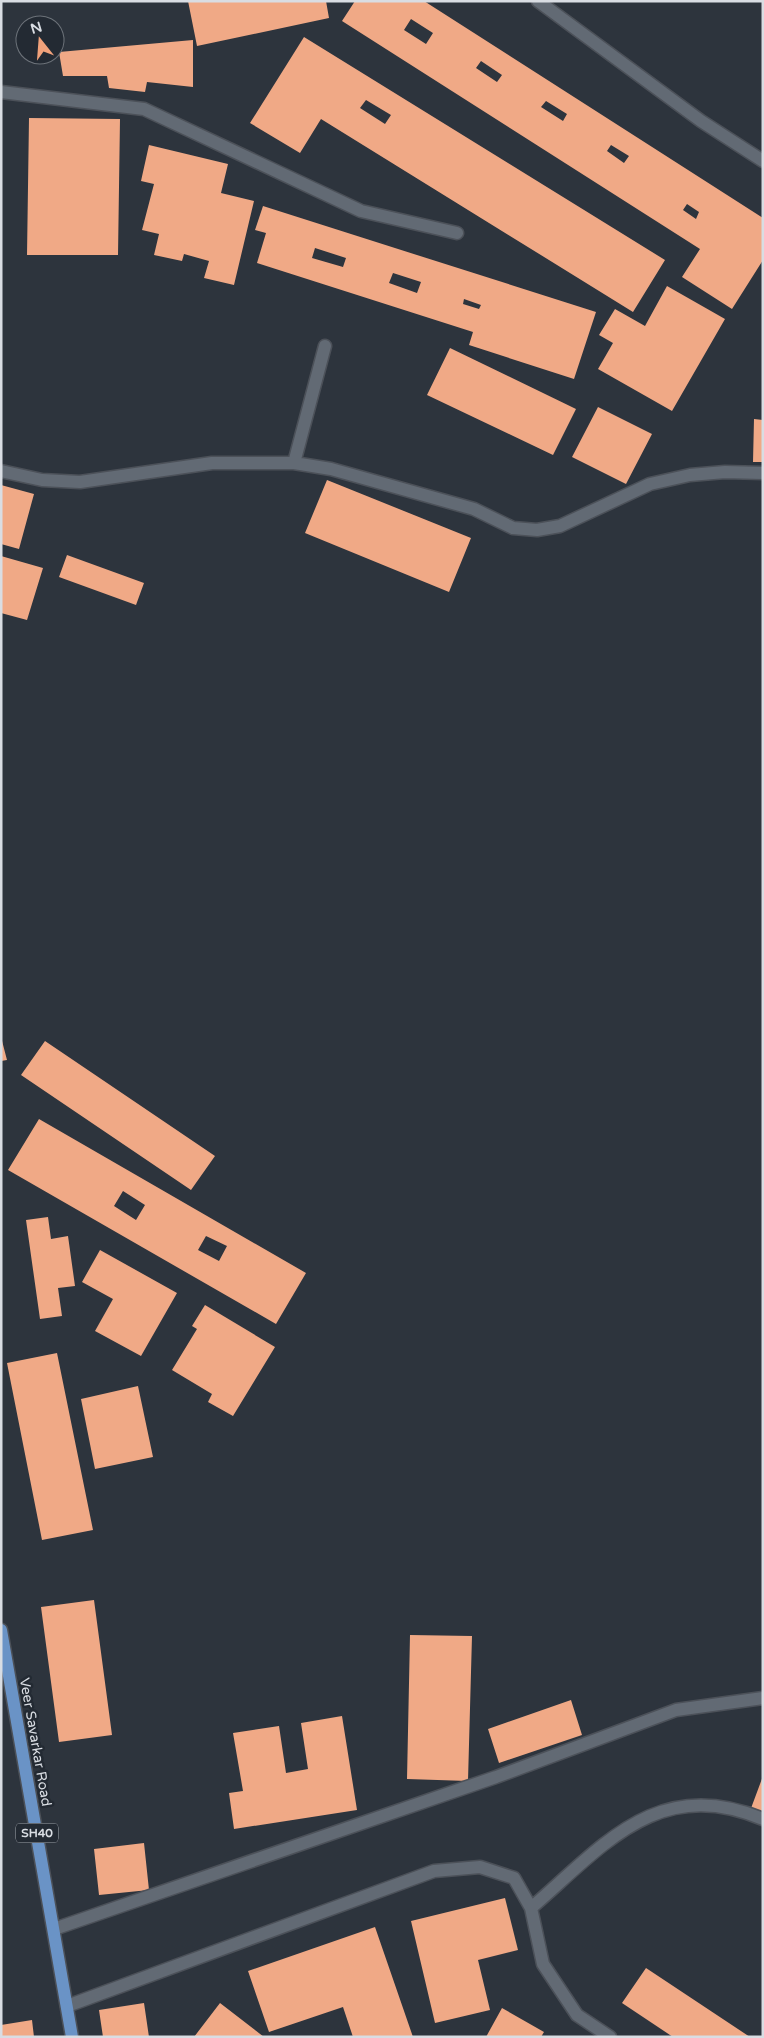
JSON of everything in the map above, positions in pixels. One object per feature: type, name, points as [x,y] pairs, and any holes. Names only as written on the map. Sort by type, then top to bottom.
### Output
[{"type":"main road","name":"Veer Savarkar Road","points":[[1,1630],[72,2037]]},
{"type":"street","points":[[538,1],[701,121],[763,162]]},
{"type":"street","points":[[1,92],[144,109],[361,211],[457,233]]},
{"type":"street","points":[[294,462],[324,346]]},
{"type":"street","points":[[1,471],[42,480],[80,482],[212,463],[294,462],[331,469],[474,510],[513,528],[537,530],[560,526],[650,484],[690,475],[725,472],[763,473]]},
{"type":"street","points":[[54,1929],[496,1777],[676,1710],[763,1698]]},
{"type":"street","points":[[531,1908],[620,1832],[658,1812],[689,1805],[714,1805],[743,1811],[763,1819]]},
{"type":"street","points":[[67,2006],[434,1871],[480,1867],[514,1878],[531,1908],[543,1964],[577,2015],[610,2037]]},
{"type":"building","points":[[188,1],[326,1],[329,18],[197,46]]},
{"type":"building","points":[[355,1],[424,1],[763,218],[763,260],[732,309],[682,277],[700,249],[342,21]],"holes":[[[411,19],[433,33],[426,44],[404,30]],[[481,61],[502,75],[497,82],[476,68]],[[546,101],[567,114],[563,121],[541,107]],[[611,145],[629,156],[624,163],[607,151]],[[687,204],[699,212],[696,219],[683,210]]]},
{"type":"building","points":[[304,37],[665,260],[633,312],[321,119],[300,153],[250,123]],"holes":[[[366,100],[391,115],[385,124],[360,108]]]},
{"type":"building","points":[[193,40],[193,87],[147,82],[145,92],[109,88],[107,76],[63,76],[61,65],[65,65],[65,51]]},
{"type":"building","points":[[29,118],[120,119],[118,255],[27,255]]},
{"type":"building","points":[[149,145],[228,164],[221,193],[254,201],[234,285],[204,278],[209,261],[184,254],[182,261],[154,255],[159,234],[142,230],[154,184],[141,181]]},
{"type":"building","points":[[263,206],[596,312],[574,379],[469,345],[473,332],[257,263],[266,233],[255,230]],"holes":[[[315,248],[346,258],[343,267],[312,258]],[[393,273],[421,282],[417,293],[389,283]],[[464,299],[481,305],[479,309],[463,304]]]},
{"type":"building","points":[[667,286],[725,319],[672,411],[598,369],[613,343],[599,335],[615,309],[645,326]]},
{"type":"building","points":[[450,348],[576,409],[553,455],[427,395]]},
{"type":"building","points":[[598,407],[652,434],[626,484],[572,457]]},
{"type":"building","points":[[754,419],[763,420],[763,462],[753,462]]},
{"type":"building","points":[[327,480],[471,538],[449,592],[305,533]]},
{"type":"building","points":[[1,485],[34,494],[19,549],[1,544]]},
{"type":"building","points":[[67,555],[144,583],[136,605],[59,577]]},
{"type":"building","points":[[1,556],[43,568],[27,620],[1,613]]},
{"type":"building","points":[[1,1037],[7,1060],[1,1061]]},
{"type":"building","points":[[45,1041],[215,1156],[191,1190],[21,1075]]},
{"type":"building","points":[[39,1119],[306,1273],[276,1324],[8,1170]],"holes":[[[123,1191],[145,1205],[136,1220],[114,1206]],[[206,1236],[227,1246],[219,1261],[198,1250]]]},
{"type":"building","points":[[48,1217],[51,1239],[68,1236],[75,1286],[58,1288],[62,1316],[40,1319],[26,1220]]},
{"type":"building","points":[[100,1250],[177,1293],[141,1356],[95,1331],[113,1299],[82,1282]]},
{"type":"building","points":[[205,1305],[275,1347],[233,1416],[208,1402],[212,1394],[172,1370],[197,1329],[192,1326]]},
{"type":"building","points":[[57,1353],[93,1530],[42,1540],[7,1363]]},
{"type":"building","points":[[138,1386],[153,1457],[95,1469],[81,1399]]},
{"type":"building","points":[[94,1600],[112,1735],[59,1742],[41,1607]]},
{"type":"building","points":[[410,1635],[472,1636],[468,1781],[407,1779]]},
{"type":"building","points":[[571,1700],[582,1735],[499,1763],[488,1729]]},
{"type":"building","points":[[342,1716],[357,1810],[234,1829],[229,1793],[243,1791],[233,1733],[279,1726],[286,1773],[308,1769],[301,1723]]},
{"type":"building","points":[[763,1776],[763,1815],[750,1811]]},
{"type":"building","points":[[144,1843],[149,1890],[99,1895],[94,1849]]},
{"type":"building","points":[[505,1898],[518,1950],[478,1960],[490,2010],[435,2023],[411,1921]]},
{"type":"building","points":[[375,1927],[413,2037],[353,2037],[343,2007],[269,2032],[248,1971]]},
{"type":"building","points":[[646,1968],[750,2037],[673,2037],[622,2003]]},
{"type":"building","points":[[144,2003],[149,2037],[103,2037],[99,2010]]},
{"type":"building","points":[[220,2003],[264,2037],[194,2037]]},
{"type":"building","points":[[502,2008],[544,2032],[541,2037],[486,2037]]},
{"type":"building","points":[[32,2020],[34,2037],[1,2037],[1,2025]]}]
